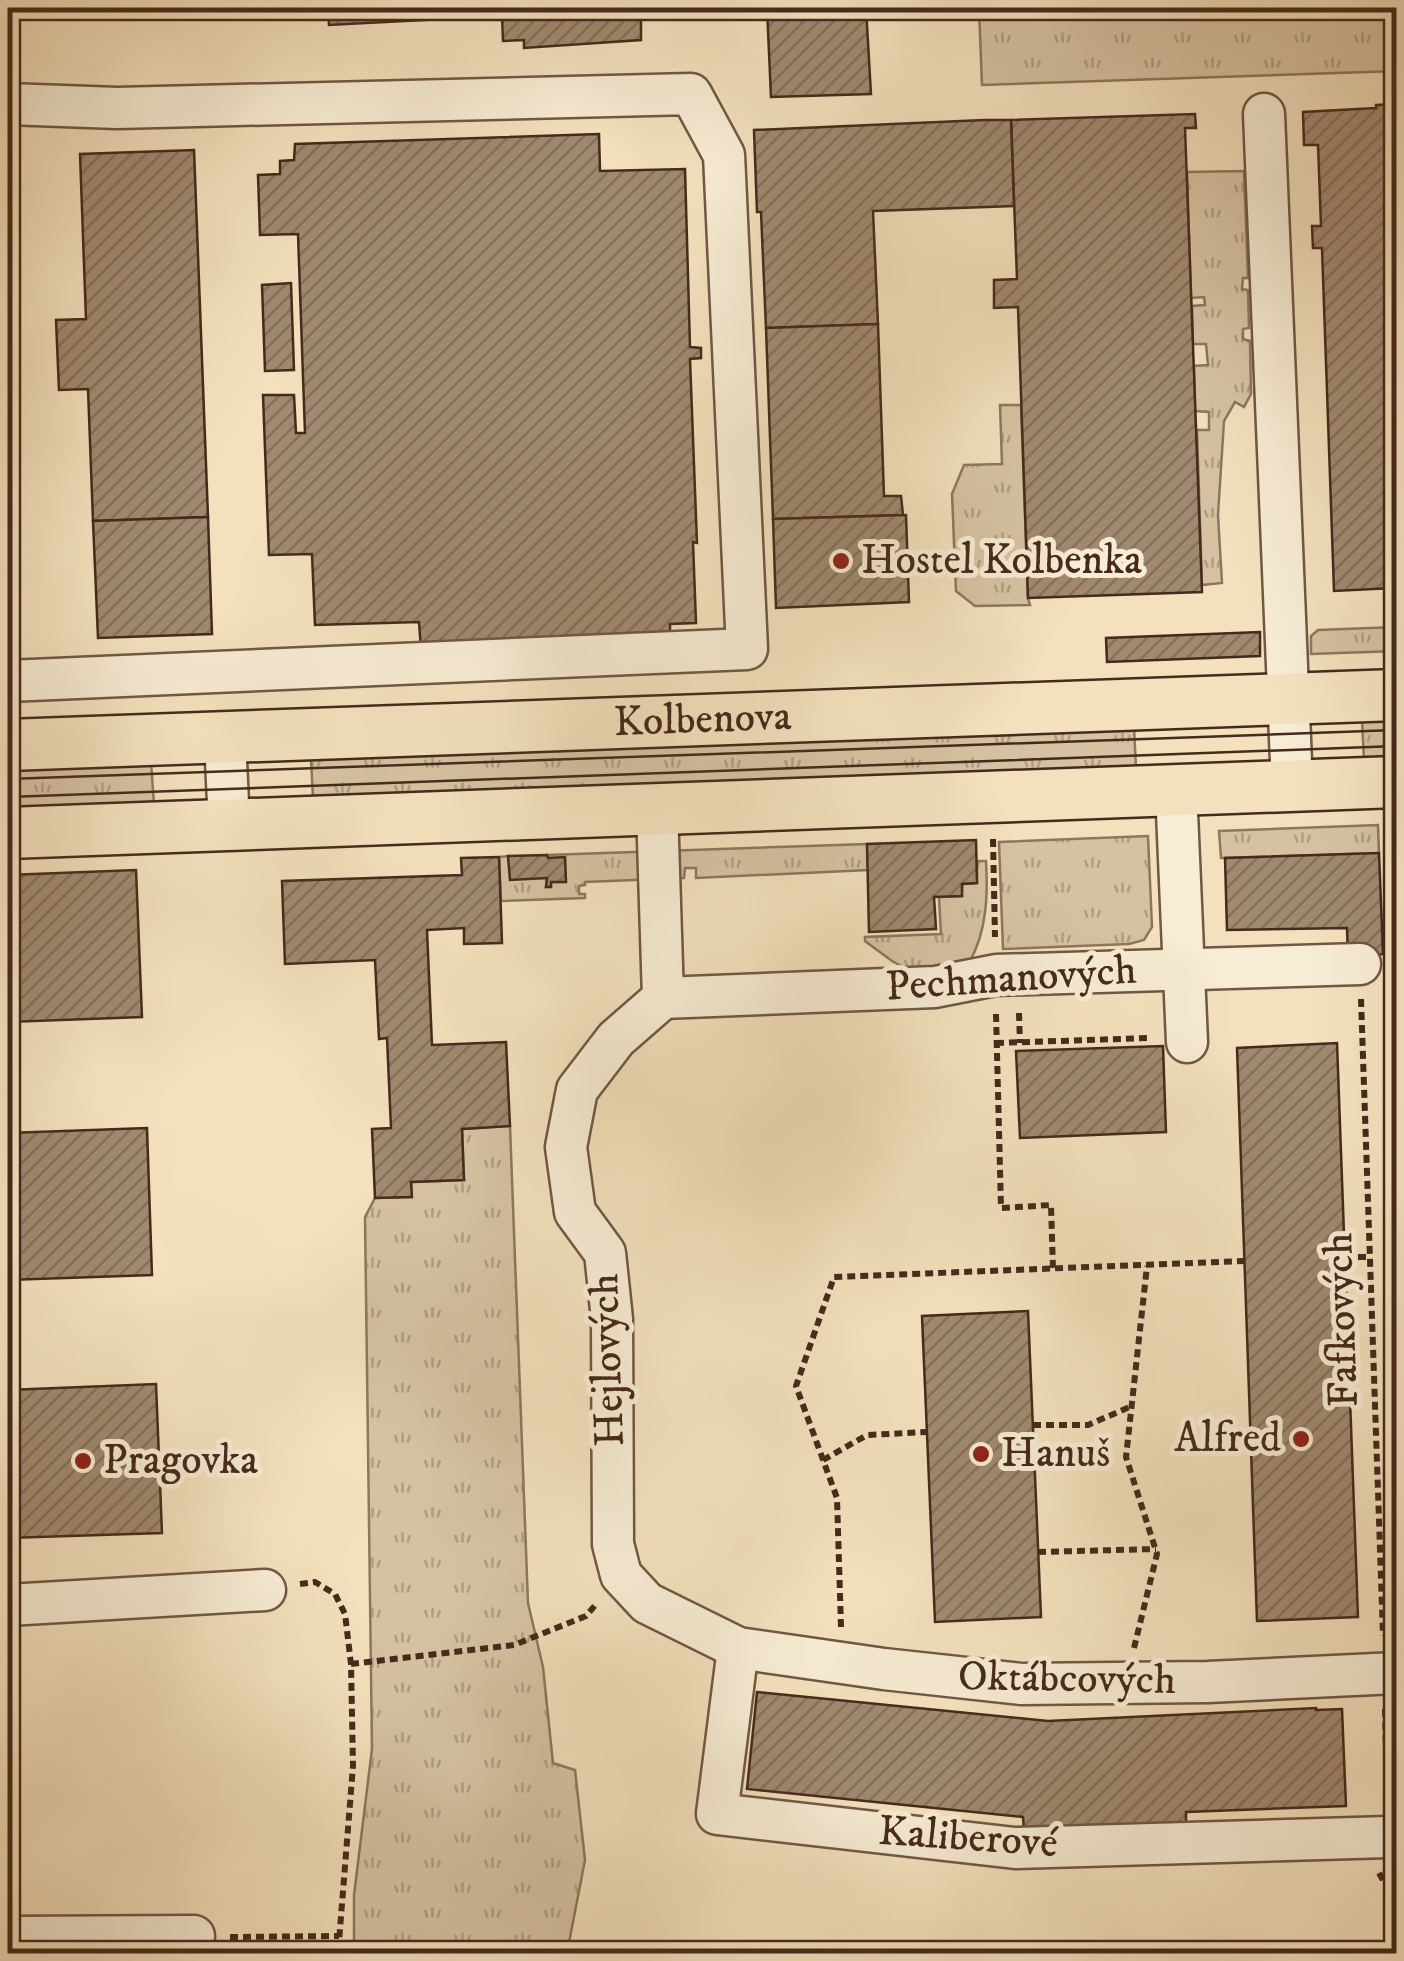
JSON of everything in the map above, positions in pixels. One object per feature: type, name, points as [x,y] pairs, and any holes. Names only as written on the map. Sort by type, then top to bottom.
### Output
[{"type":"main road","name":"Kolbenova","points":[[8,745],[1396,695]]},
{"type":"main road","name":"Kolbenova","points":[[8,832],[1396,782]]},
{"type":"street","points":[[8,104],[117,108],[691,94],[724,155],[746,649],[8,681]]},
{"type":"street","points":[[1264,114],[1292,786]]},
{"type":"street","points":[[225,738],[229,824]]},
{"type":"street","points":[[1176,790],[1187,1042]]},
{"type":"street","points":[[656,809],[663,998]]},
{"type":"street","name":"Pechmanových","points":[[663,998],[935,987],[996,975],[1360,964]]},
{"type":"street","name":"Hejlových","points":[[620,1575],[612,1544],[612,1319],[605,1253],[576,1212],[566,1148],[576,1090],[616,1038],[663,998]]},
{"type":"street","points":[[620,1575],[646,1603],[738,1648]]},
{"type":"street","points":[[8,1605],[265,1590]]},
{"type":"street","name":"Oktábcových","points":[[738,1648],[1020,1684],[1208,1682],[1390,1674]]},
{"type":"street","name":"Kaliberové","points":[[738,1648],[717,1814],[1015,1848],[1388,1837]]},
{"type":"street","points":[[8,1937],[194,1936]]},
{"type":"path","points":[[992,828],[1001,1208],[1050,1205],[1053,1269]]},
{"type":"path","name":"Fafkových","points":[[1360,964],[1390,1674],[1388,1837],[1373,1862],[1392,1898],[1395,1936]]},
{"type":"path","points":[[996,1043],[1150,1038],[1150,1020]]},
{"type":"path","points":[[1345,1257],[1370,1257]]},
{"type":"path","points":[[842,1663],[837,1498],[796,1386],[834,1277],[1244,1261]]},
{"type":"path","points":[[1124,1683],[1158,1554],[1126,1457],[1146,1266]]},
{"type":"path","points":[[1033,1425],[1088,1425],[1132,1406]]},
{"type":"path","points":[[823,1460],[867,1435],[927,1432]]},
{"type":"path","points":[[1038,1552],[1156,1549]]},
{"type":"path","points":[[352,1664],[514,1645],[586,1616],[620,1575]]},
{"type":"path","points":[[265,1590],[315,1582],[335,1594],[345,1614],[352,1664],[353,1766],[338,1954]]},
{"type":"path","points":[[246,1936],[339,1936]]},
{"type":"path","points":[[1393,1954],[1395,1936]]},
{"type":"green space","points":[[979,8],[1396,8],[1396,71],[982,85]]},
{"type":"green space","points":[[1244,171],[1248,278],[1243,278],[1242,289],[1248,290],[1249,328],[1243,329],[1243,339],[1250,341],[1251,394],[1244,407],[1235,402],[1224,421],[1218,515],[1222,583],[1202,585],[1197,430],[1209,430],[1209,412],[1195,411],[1194,366],[1208,365],[1206,344],[1193,344],[1192,306],[1205,305],[1204,297],[1191,298],[1187,172]]},
{"type":"green space","points":[[1000,405],[1021,405],[1030,605],[975,606],[956,591],[952,494],[964,465],[1002,464]]},
{"type":"green space","points":[[1396,627],[1396,651],[1311,654],[1311,636],[1318,630]]},
{"type":"green space","points":[[1396,719],[1396,759],[1364,760],[1362,720]]},
{"type":"green space","points":[[1134,727],[1136,768],[313,798],[311,759]]},
{"type":"green space","points":[[151,763],[154,804],[8,810],[8,769]]},
{"type":"green space","points":[[1378,825],[1379,853],[1221,858],[1219,831]]},
{"type":"green space","points":[[1148,836],[1152,927],[1144,940],[1129,944],[1003,949],[999,842]]},
{"type":"green space","points":[[867,844],[868,870],[696,878],[696,868],[685,868],[684,878],[585,882],[579,886],[579,894],[585,894],[585,898],[501,901],[499,857],[508,856],[547,878],[546,887],[551,882],[565,882],[565,858],[547,855]]},
{"type":"green space","points":[[977,861],[986,861],[986,899],[980,937],[970,961],[918,975],[865,941],[865,937],[941,934],[939,897],[962,896],[962,884],[977,883]]},
{"type":"green space","points":[[510,1126],[528,1603],[543,1667],[553,1763],[575,1770],[585,1860],[567,1953],[354,1954],[354,1895],[372,1749],[365,1217],[375,1198],[411,1197],[411,1182],[464,1180],[462,1129]]},
{"type":"building","points":[[328,8],[672,9],[641,11],[641,40],[524,48],[524,40],[503,41],[502,16],[329,25]]},
{"type":"building","points":[[767,8],[866,8],[871,94],[771,97]]},
{"type":"building","points":[[1396,104],[1396,591],[1334,591],[1322,248],[1313,248],[1312,226],[1321,226],[1318,145],[1304,145],[1303,112]]},
{"type":"building","points":[[1195,114],[1196,128],[1185,128],[1202,592],[1028,598],[1018,307],[994,308],[994,280],[1017,279],[1011,120]]},
{"type":"building","points":[[1011,120],[1014,206],[873,211],[878,324],[766,328],[754,130]]},
{"type":"building","points":[[599,134],[600,171],[685,169],[690,347],[701,348],[701,358],[690,359],[696,623],[670,624],[670,639],[421,649],[419,622],[315,625],[312,554],[269,555],[263,395],[294,395],[296,433],[305,433],[298,234],[260,235],[258,175],[280,174],[280,161],[294,160],[295,144]]},
{"type":"building","points":[[194,150],[208,517],[93,521],[88,389],[59,390],[56,320],[86,319],[80,154]]},
{"type":"building","points":[[10,156],[14,268],[8,268]]},
{"type":"building","points":[[291,283],[294,370],[265,371],[262,285]]},
{"type":"building","points":[[878,324],[884,496],[901,496],[903,515],[773,519],[766,328]]},
{"type":"building","name":"Hostel Kolbenka","points":[[906,515],[909,602],[776,608],[773,519]]},
{"type":"building","points":[[208,517],[212,634],[98,638],[93,521]]},
{"type":"building","points":[[1260,632],[1260,656],[1107,662],[1106,638]]},
{"type":"building","points":[[976,840],[977,883],[962,884],[962,896],[934,897],[936,929],[869,932],[867,844]]},
{"type":"building","points":[[1379,853],[1383,954],[1348,956],[1347,928],[1227,930],[1225,858]]},
{"type":"building","points":[[508,856],[565,857],[566,882],[551,882],[551,887],[546,887],[547,878],[510,880]]},
{"type":"building","points":[[499,857],[502,943],[464,944],[464,928],[427,930],[432,1045],[506,1042],[510,1126],[462,1129],[464,1180],[411,1182],[412,1197],[375,1198],[372,1129],[391,1128],[387,1038],[379,1039],[375,960],[285,964],[282,881],[462,875],[461,858]]},
{"type":"building","points":[[136,870],[142,1017],[8,1022],[8,875]]},
{"type":"building","name":"Alfred","points":[[1337,1043],[1358,1617],[1257,1621],[1237,1048]]},
{"type":"building","points":[[1163,1046],[1166,1132],[1020,1138],[1016,1051]]},
{"type":"building","points":[[147,1128],[152,1275],[8,1280],[8,1133]]},
{"type":"building","name":"Hanuš","points":[[1028,1311],[1041,1617],[935,1622],[922,1316]]},
{"type":"building","name":"Pragovka","points":[[156,1384],[162,1533],[8,1538],[8,1390]]},
{"type":"building","points":[[757,1692],[1048,1721],[1342,1709],[1346,1806],[1186,1812],[1186,1823],[1024,1830],[1023,1817],[747,1789]]},
{"type":"tram line","points":[[8,779],[1396,730]]},
{"type":"tram line","points":[[8,797],[1396,746]]},
{"type":"place","name":"Hostel Kolbenka","points":[[841,561]]},
{"type":"place","name":"Alfred","points":[[1301,1439]]},
{"type":"place","name":"Hanuš","points":[[981,1454]]},
{"type":"place","name":"Pragovka","points":[[83,1461]]}]
